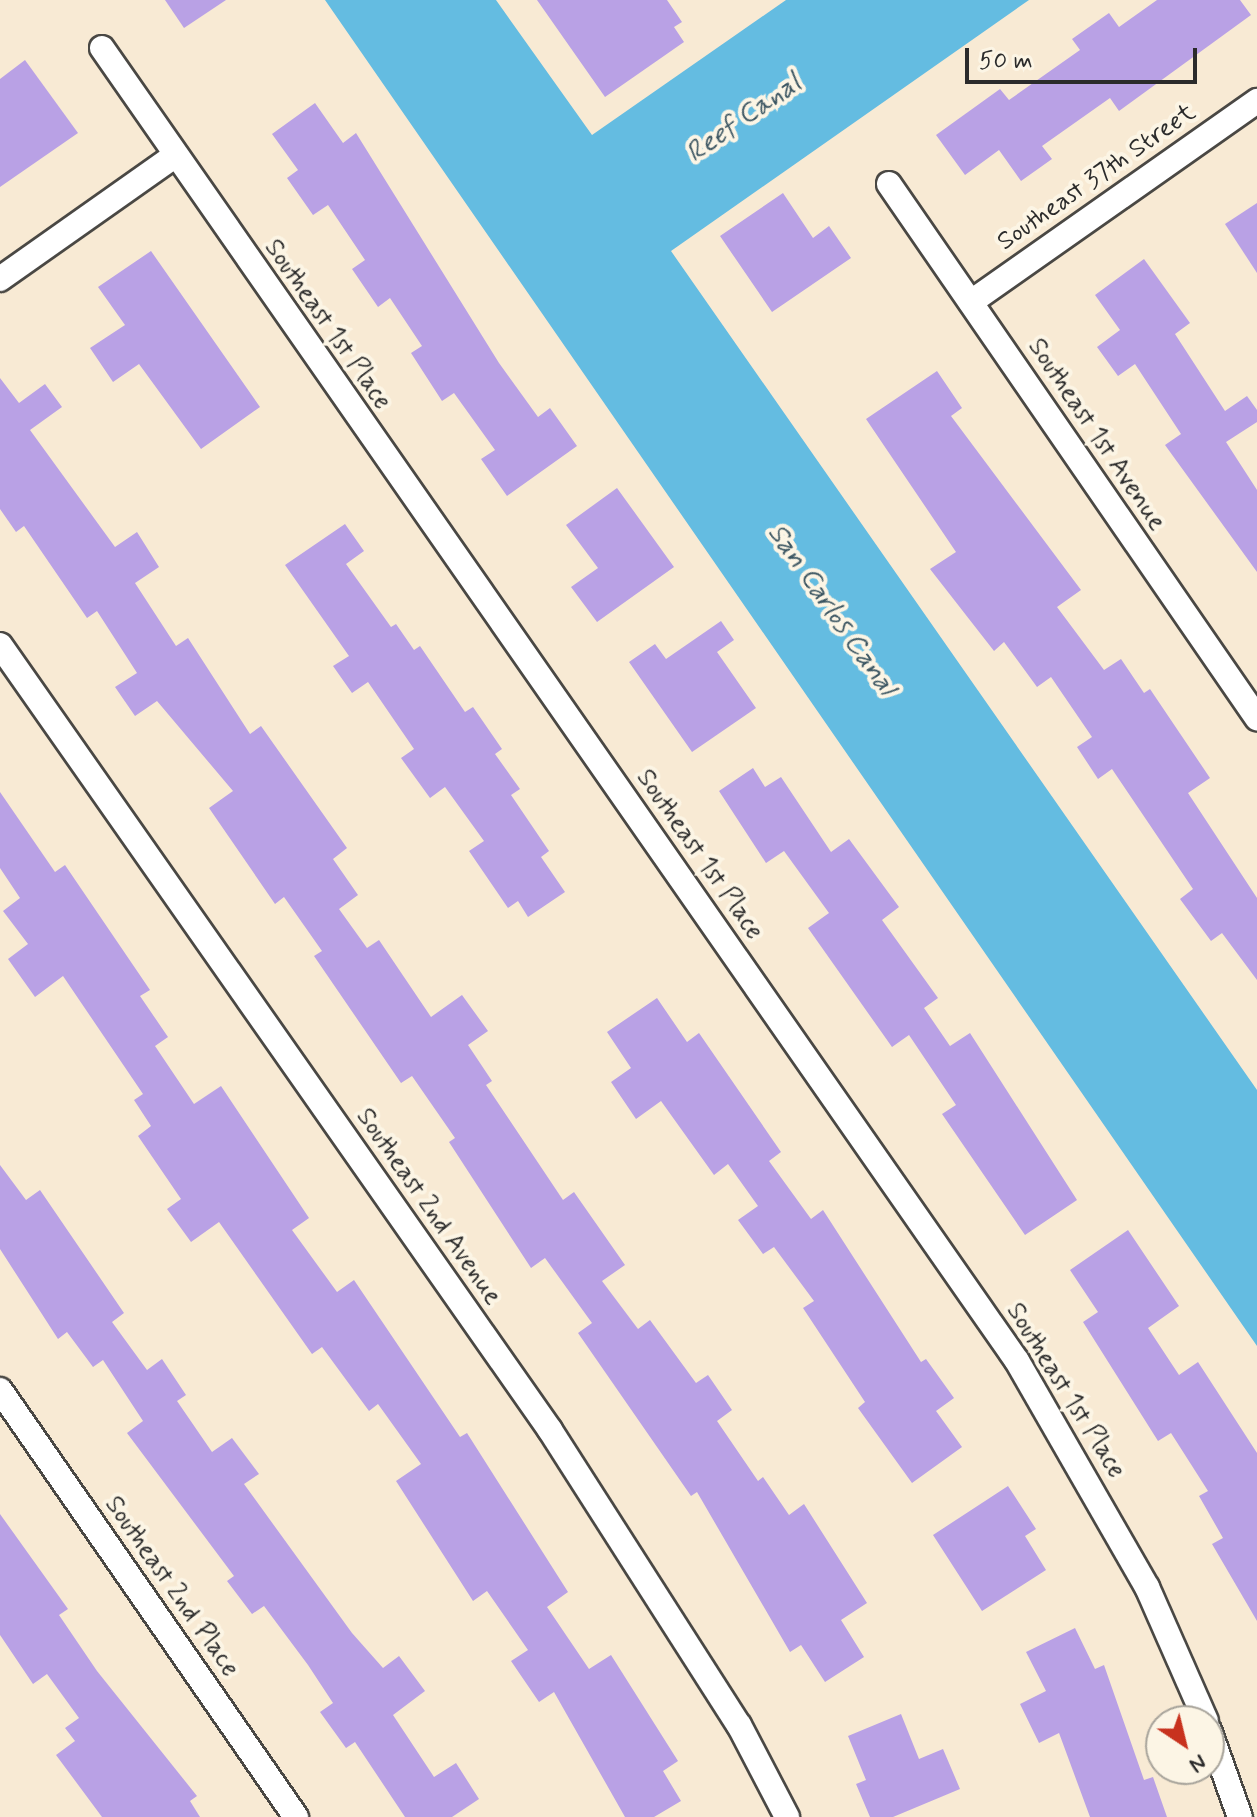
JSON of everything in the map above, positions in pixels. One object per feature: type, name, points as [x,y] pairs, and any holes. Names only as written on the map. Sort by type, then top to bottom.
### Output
[{"type":"street","name":"Southeast 1st Place","points":[[102,48],[173,157],[1017,1361],[1147,1587],[1199,1705]]},
{"type":"street","name":"Southeast 37th Street","points":[[971,302],[1257,101]]},
{"type":"street","points":[[0,279],[173,157]]},
{"type":"street","name":"Southeast 1st Avenue","points":[[889,184],[1257,718]]},
{"type":"street","name":"Southeast 2nd Avenue","points":[[0,645],[550,1430],[739,1725],[787,1817]]},
{"type":"street","name":"Southeast 2nd Place","points":[[0,1390],[296,1817]]},
{"type":"street","points":[[1225,1775],[1240,1817]]},
{"type":"water","points":[[325,0],[496,0],[592,135],[786,0],[1029,0],[671,251],[1257,1090],[1257,1346]]},
{"type":"building","points":[[165,0],[226,0],[184,28]]},
{"type":"building","points":[[537,0],[667,0],[682,22],[674,27],[684,42],[605,97]]},
{"type":"building","points":[[1157,0],[1240,0],[1251,15],[1119,111],[1110,98],[1042,146],[1052,159],[1021,181],[999,150],[965,175],[936,135],[1000,89],[1009,100],[1080,50],[1072,39],[1109,13],[1119,27]]},
{"type":"building","points":[[25,60],[78,133],[0,187],[0,79]]},
{"type":"building","points":[[315,103],[343,143],[356,133],[499,363],[538,417],[550,408],[577,446],[507,496],[481,459],[495,450],[454,393],[442,401],[411,353],[422,346],[390,298],[378,307],[352,269],[365,260],[328,205],[313,215],[287,178],[298,170],[272,134]]},
{"type":"building","points":[[783,193],[813,238],[829,226],[851,258],[772,312],[720,236]]},
{"type":"building","points":[[1257,203],[1257,273],[1225,224]]},
{"type":"building","points":[[151,251],[260,407],[201,449],[139,364],[113,382],[90,348],[125,325],[98,287]]},
{"type":"building","points":[[1144,259],[1190,323],[1175,334],[1225,411],[1247,396],[1257,410],[1257,422],[1226,442],[1257,490],[1257,572],[1165,445],[1181,434],[1135,364],[1118,376],[1097,347],[1120,330],[1095,295]]},
{"type":"building","points":[[937,371],[962,408],[951,416],[1081,590],[1057,607],[1104,670],[1121,659],[1144,693],[1150,689],[1210,778],[1188,793],[1257,898],[1257,980],[1222,933],[1211,941],[1180,899],[1193,889],[1112,769],[1098,779],[1077,747],[1092,737],[1051,677],[1037,687],[1004,642],[994,651],[930,569],[956,552],[866,419]]},
{"type":"building","points":[[0,378],[19,403],[45,384],[62,407],[30,430],[115,547],[137,532],[159,567],[135,583],[176,646],[188,638],[250,734],[261,726],[347,848],[333,859],[358,895],[339,909],[367,948],[379,940],[431,1017],[462,995],[488,1031],[468,1045],[492,1081],[486,1085],[563,1200],[574,1192],[625,1265],[602,1281],[638,1329],[650,1320],[696,1383],[708,1375],[732,1410],[717,1421],[758,1481],[763,1477],[789,1515],[804,1504],[867,1603],[841,1620],[864,1657],[825,1682],[801,1645],[790,1652],[697,1492],[691,1496],[578,1333],[592,1323],[545,1258],[531,1268],[449,1142],[455,1138],[412,1076],[401,1083],[314,956],[322,951],[284,897],[275,904],[209,808],[233,791],[157,701],[135,716],[115,687],[137,673],[97,611],[87,618],[24,526],[16,532],[0,509]]},
{"type":"building","points":[[617,488],[674,567],[597,622],[571,587],[598,568],[566,525]]},
{"type":"building","points":[[345,524],[364,551],[346,564],[391,627],[396,624],[414,650],[420,646],[465,712],[473,707],[502,749],[495,754],[520,789],[511,795],[549,851],[541,857],[565,892],[528,917],[518,901],[508,908],[469,851],[484,841],[445,787],[430,798],[401,758],[414,749],[368,682],[352,693],[333,666],[349,656],[285,565]]},
{"type":"building","points":[[721,621],[734,640],[717,652],[756,708],[692,752],[629,662],[655,644],[666,659]]},
{"type":"building","points":[[753,768],[765,787],[781,777],[831,852],[849,839],[899,907],[882,920],[938,998],[924,1008],[950,1046],[970,1033],[1077,1200],[1025,1235],[942,1114],[956,1105],[909,1035],[892,1047],[808,928],[829,913],[784,851],[766,863],[719,791]]},
{"type":"building","points":[[0,792],[55,872],[65,865],[150,990],[140,996],[168,1037],[155,1046],[194,1104],[221,1086],[309,1218],[292,1230],[337,1292],[354,1280],[460,1437],[467,1433],[568,1592],[547,1607],[589,1669],[611,1655],[678,1761],[663,1771],[681,1801],[654,1817],[625,1817],[554,1692],[539,1702],[511,1661],[528,1650],[487,1591],[473,1601],[396,1481],[421,1464],[378,1404],[369,1411],[322,1347],[312,1354],[219,1222],[191,1242],[167,1209],[181,1199],[138,1136],[151,1126],[134,1100],[143,1094],[63,976],[35,997],[8,959],[28,944],[3,911],[20,898],[0,868]]},
{"type":"building","points":[[657,998],[687,1042],[699,1033],[781,1152],[769,1161],[811,1219],[823,1210],[921,1362],[926,1359],[954,1398],[936,1411],[962,1447],[912,1483],[858,1408],[865,1402],[803,1308],[814,1301],[774,1247],[763,1254],[738,1220],[758,1206],[728,1164],[714,1175],[661,1101],[636,1119],[611,1082],[631,1068],[607,1032]]},
{"type":"building","points":[[0,1165],[26,1200],[40,1190],[124,1313],[112,1322],[147,1370],[162,1359],[186,1395],[177,1401],[212,1452],[232,1438],[259,1474],[244,1484],[352,1633],[383,1668],[399,1656],[425,1691],[393,1715],[434,1777],[456,1763],[479,1799],[452,1817],[405,1817],[355,1742],[346,1748],[320,1712],[333,1703],[308,1665],[264,1606],[252,1614],[227,1581],[234,1576],[127,1433],[143,1421],[103,1360],[93,1367],[67,1332],[58,1339],[0,1249]]},
{"type":"building","points":[[1128,1230],[1179,1306],[1148,1328],[1179,1375],[1198,1362],[1257,1453],[1257,1621],[1212,1544],[1223,1538],[1199,1496],[1208,1491],[1171,1433],[1158,1441],[1083,1322],[1098,1312],[1070,1270]]},
{"type":"building","points":[[1008,1486],[1036,1529],[1025,1536],[1046,1570],[982,1611],[933,1535]]},
{"type":"building","points":[[0,1514],[68,1609],[59,1615],[97,1671],[197,1796],[190,1801],[200,1817],[102,1817],[56,1755],[75,1741],[65,1728],[79,1718],[47,1674],[33,1684],[0,1635]]},
{"type":"building","points":[[1075,1628],[1095,1669],[1104,1665],[1145,1785],[1156,1785],[1167,1817],[1090,1817],[1059,1733],[1039,1743],[1020,1704],[1046,1691],[1026,1652]]},
{"type":"building","points":[[901,1714],[919,1759],[943,1749],[960,1789],[893,1817],[870,1817],[856,1784],[866,1780],[848,1736]]},
{"type":"water label","name":"Reef Canal","points":[[744,119]]},
{"type":"water label","name":"San Carlos Canal","points":[[831,610]]}]
